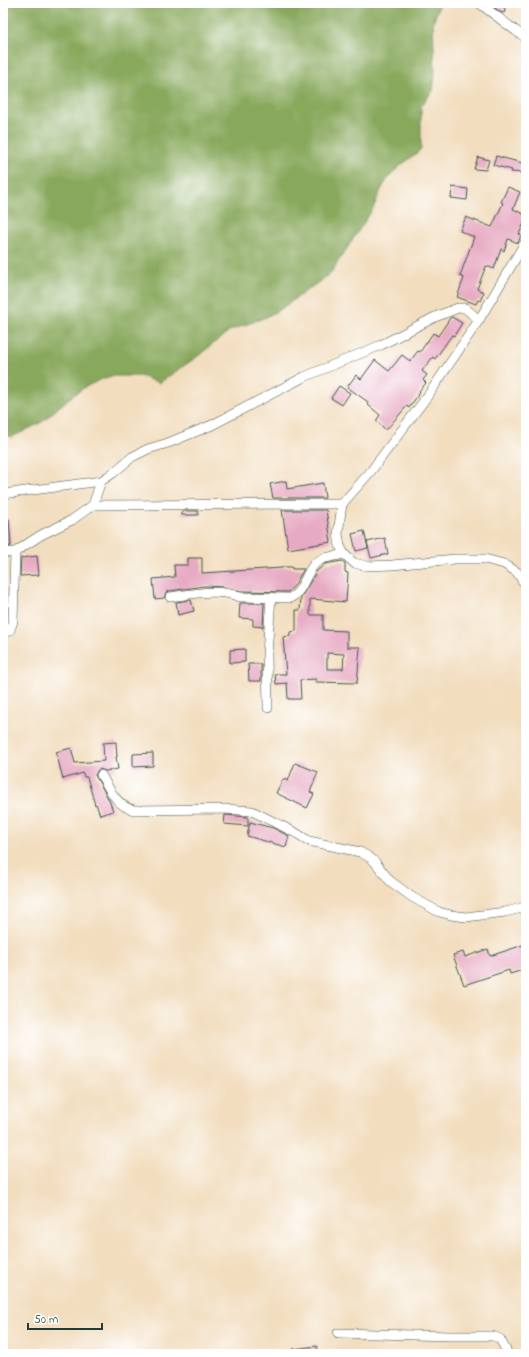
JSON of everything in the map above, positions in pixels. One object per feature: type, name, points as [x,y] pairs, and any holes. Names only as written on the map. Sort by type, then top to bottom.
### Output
[{"type":"street","points":[[479,3],[526,38]]},
{"type":"street","points":[[526,241],[479,320],[429,394],[371,471],[342,504],[338,534],[340,546],[344,554],[354,563],[367,566],[455,559],[485,559],[504,564],[517,572],[526,586]]},
{"type":"street","points":[[3,494],[101,481],[132,457],[148,449],[168,443],[212,425],[304,377],[380,345],[435,317],[458,308],[465,308],[479,320]]},
{"type":"street","points":[[93,505],[101,481]]},
{"type":"street","points":[[3,553],[15,552],[41,535],[72,520],[93,505],[342,504]]},
{"type":"street","points":[[3,634],[10,630],[13,621],[15,552]]},
{"type":"street","points":[[170,597],[216,592],[233,594],[240,597],[284,598],[293,596],[301,587],[314,564],[322,559],[344,554]]},
{"type":"street","points":[[268,708],[267,654],[271,597]]},
{"type":"street","points":[[100,775],[117,802],[127,809],[225,809],[252,811],[309,841],[360,852],[375,862],[390,881],[400,889],[439,912],[466,917],[505,912],[526,907]]},
{"type":"street","points":[[338,1333],[493,1336],[500,1339],[508,1354]]},
{"type":"green space","points":[[3,3],[442,3],[439,6],[433,23],[435,72],[433,91],[421,106],[421,149],[394,171],[381,191],[374,207],[330,274],[282,308],[266,317],[229,331],[198,356],[159,383],[140,376],[111,376],[85,387],[68,399],[42,422],[12,437],[3,434]]},
{"type":"building","points":[[504,3],[505,12],[502,13],[495,8],[495,5]]},
{"type":"building","points":[[496,156],[526,164],[526,173],[511,172],[512,170],[493,165]]},
{"type":"building","points":[[478,157],[489,160],[486,170],[474,169]]},
{"type":"building","points":[[452,187],[468,189],[467,200],[451,198]]},
{"type":"building","points":[[508,187],[520,192],[513,209],[526,215],[526,219],[519,234],[521,235],[518,243],[508,239],[504,251],[501,249],[494,269],[486,266],[477,289],[484,292],[480,301],[478,300],[476,304],[457,297],[464,278],[460,276],[474,237],[460,231],[466,217],[492,227],[503,203],[501,202]]},
{"type":"building","points":[[452,317],[462,323],[454,336],[452,335],[435,359],[433,357],[422,371],[427,375],[423,380],[426,383],[419,391],[420,392],[409,408],[407,406],[386,430],[376,421],[380,415],[367,404],[368,402],[347,387],[356,375],[361,379],[375,360],[389,371],[402,355],[410,361],[418,351],[420,352],[433,333],[438,336]]},
{"type":"building","points":[[339,386],[350,393],[342,405],[331,398]]},
{"type":"building","points":[[286,481],[287,489],[323,483],[325,498],[273,498],[270,484]]},
{"type":"building","points":[[282,510],[326,510],[331,542],[288,549]]},
{"type":"building","points":[[182,511],[198,511],[198,515],[182,515]]},
{"type":"building","points":[[3,519],[9,519],[11,546],[3,547]]},
{"type":"building","points":[[364,531],[368,548],[356,551],[352,534]]},
{"type":"building","points":[[385,538],[388,554],[371,558],[367,542]]},
{"type":"building","points":[[37,556],[39,575],[20,576],[21,558]]},
{"type":"building","points":[[188,558],[202,558],[202,573],[282,567],[304,569],[294,586],[288,592],[241,591],[224,587],[205,586],[169,591],[166,593],[164,598],[155,599],[153,579],[175,577],[174,565],[188,565]]},
{"type":"building","points":[[342,561],[345,563],[345,572],[348,573],[346,602],[310,599],[310,615],[323,615],[323,630],[347,631],[347,647],[360,647],[357,683],[316,682],[316,679],[300,680],[301,699],[288,699],[287,683],[276,684],[275,674],[286,674],[283,637],[290,636],[290,632],[296,631],[296,610],[300,610],[301,597],[317,571],[325,564]],"holes":[[[327,653],[344,654],[343,669],[327,669]]]},
{"type":"building","points":[[191,600],[194,611],[178,615],[176,602]]},
{"type":"building","points":[[240,603],[264,603],[263,627],[253,626],[253,619],[239,618]]},
{"type":"building","points":[[245,649],[245,662],[230,663],[230,650]]},
{"type":"building","points":[[248,664],[261,664],[261,681],[249,681]]},
{"type":"building","points":[[116,742],[118,769],[105,771],[100,769],[95,775],[109,800],[113,811],[100,815],[96,804],[95,805],[87,777],[84,777],[83,773],[63,779],[56,752],[71,748],[75,763],[104,761],[103,743]]},
{"type":"building","points":[[153,753],[153,766],[133,767],[133,754]]},
{"type":"building","points":[[295,763],[318,772],[310,792],[314,794],[307,808],[276,793],[283,779],[288,781]]},
{"type":"building","points":[[225,815],[248,817],[248,826],[224,824]]},
{"type":"building","points":[[250,822],[273,828],[289,836],[286,847],[247,836]]},
{"type":"building","points":[[526,944],[526,969],[510,974],[509,970],[464,985],[453,955],[463,952],[465,957],[488,949],[490,956]]},
{"type":"building","points":[[317,1346],[318,1354],[294,1354],[293,1349]]}]
